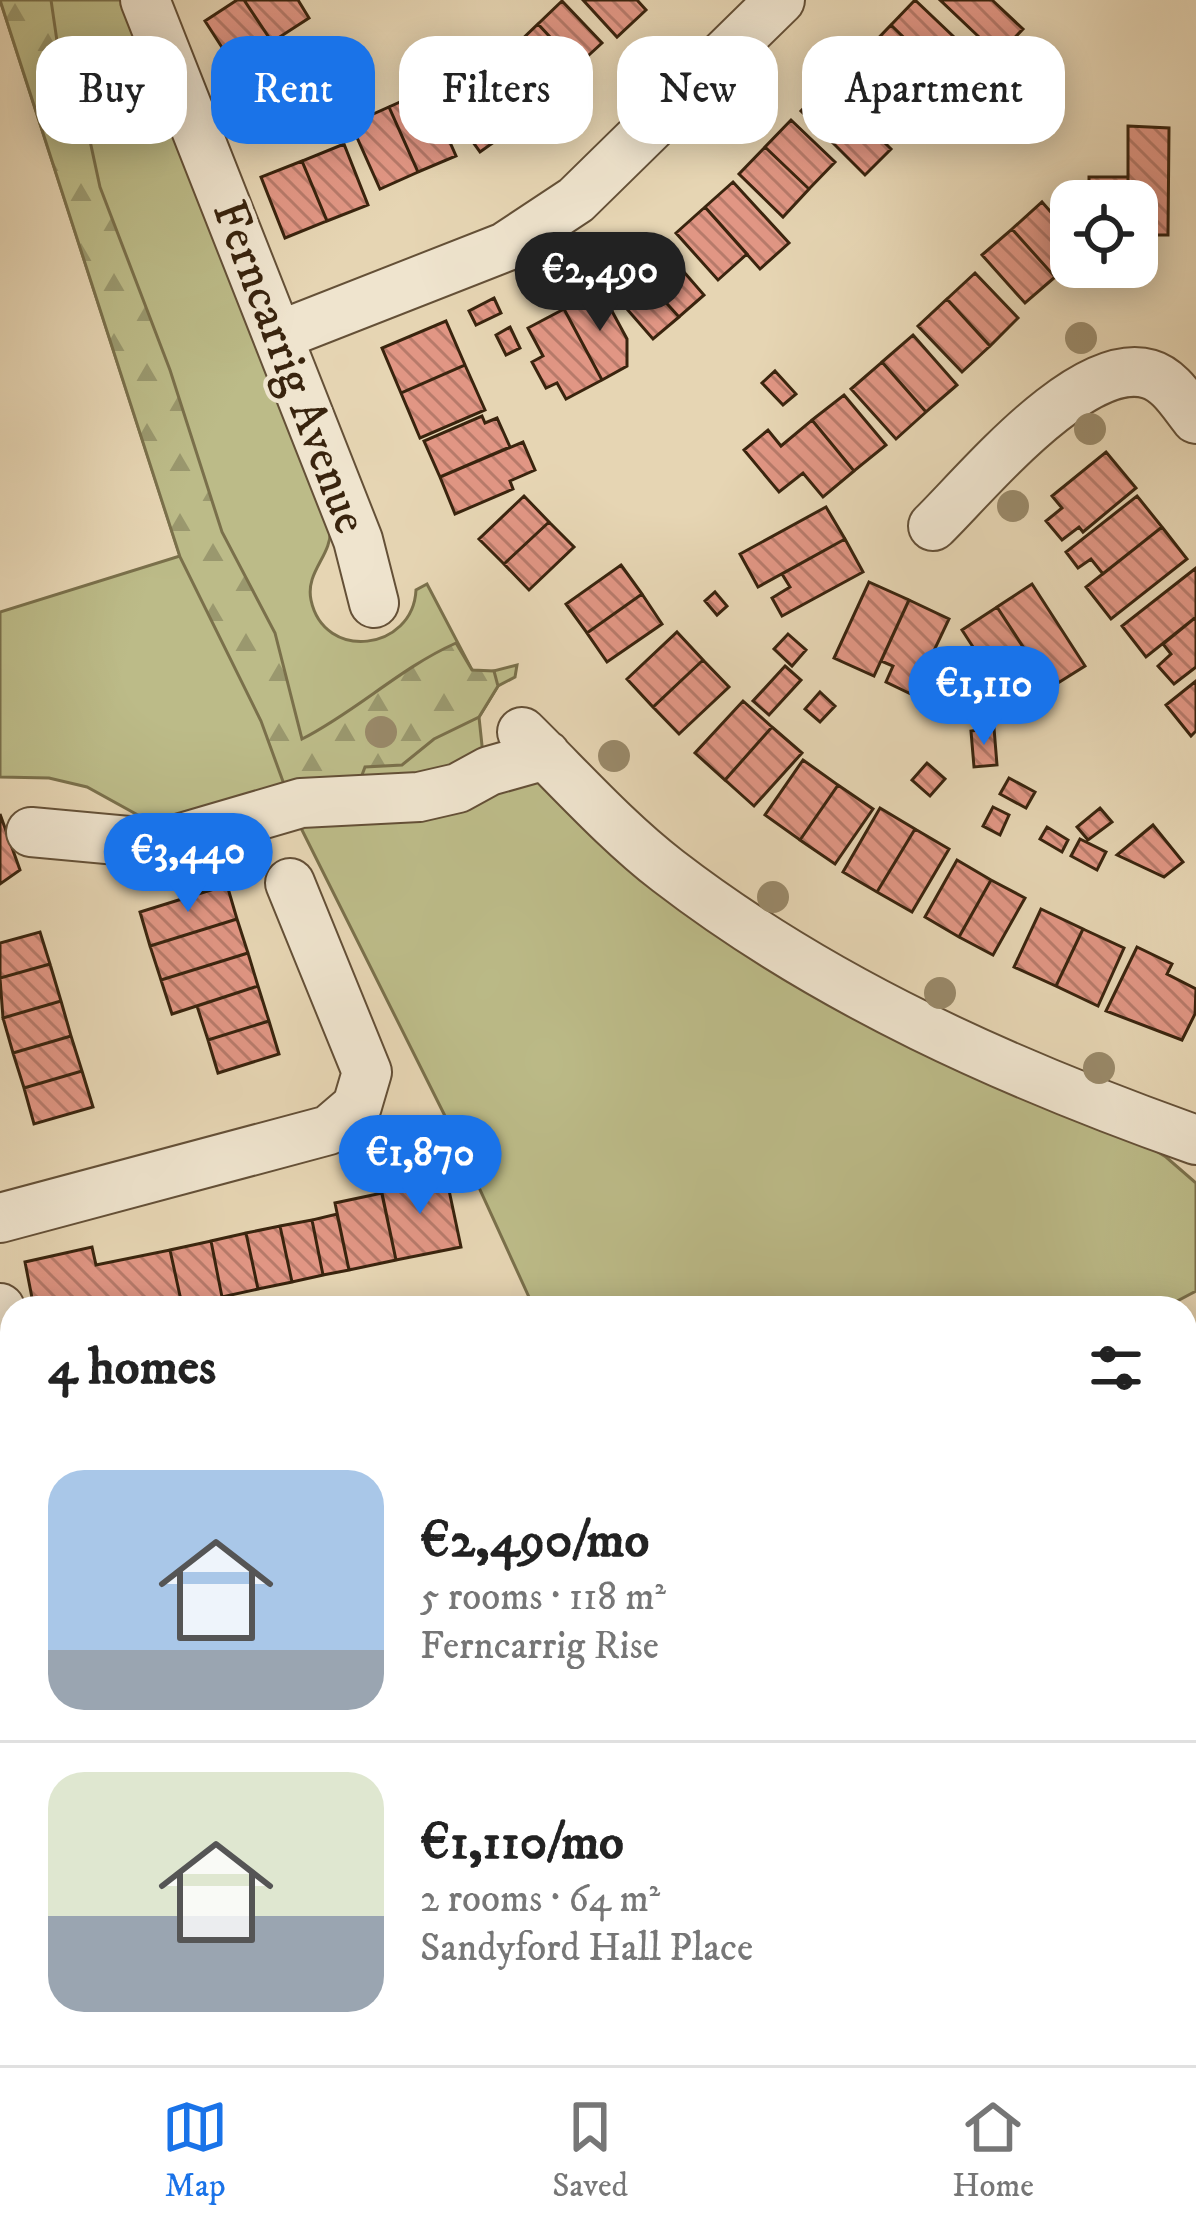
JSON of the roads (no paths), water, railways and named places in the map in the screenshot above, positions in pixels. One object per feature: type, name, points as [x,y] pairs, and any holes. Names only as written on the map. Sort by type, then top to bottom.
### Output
[{"type":"street","name":"Ferncarrig Avenue","points":[[145,0],[358,540],[374,603]]},
{"type":"street","points":[[278,336],[505,247],[576,200],[780,0]]},
{"type":"street","points":[[933,526],[992,461],[1098,379],[1127,371],[1152,374],[1171,387],[1196,419]]},
{"type":"street","points":[[31,832],[161,844],[301,803],[419,797],[458,788],[534,744],[664,868],[759,937],[869,1001],[1106,1108],[1196,1140]]},
{"type":"street","points":[[0,1218],[329,1130],[357,1106],[368,1072],[290,883]]}]
